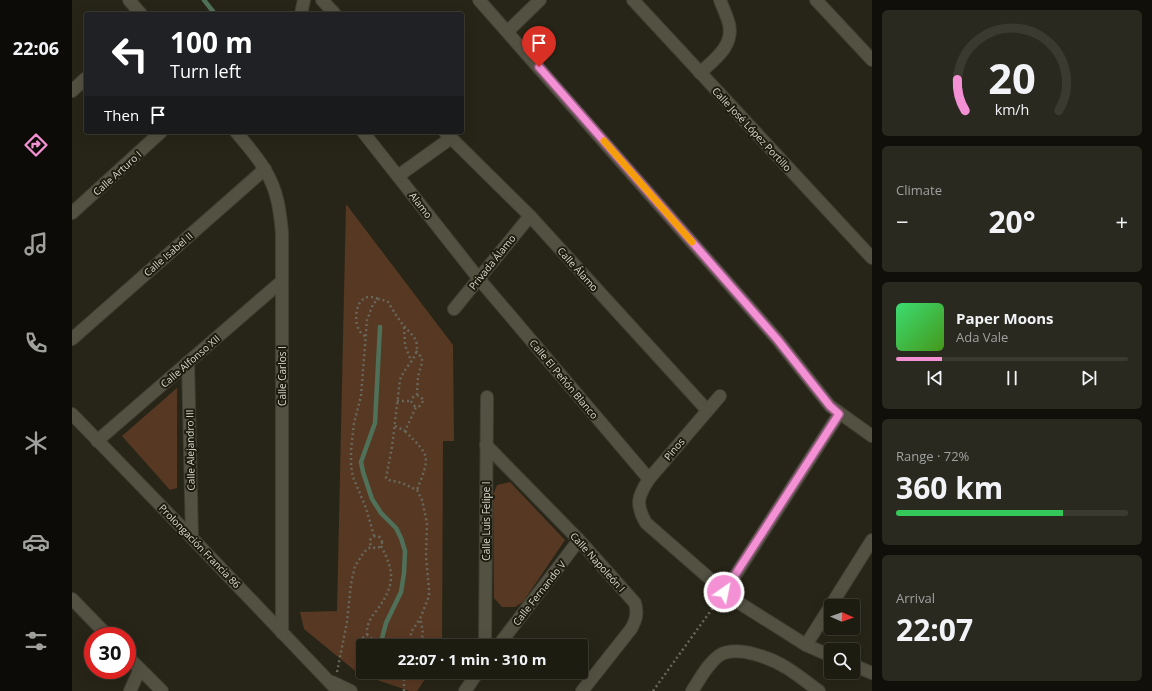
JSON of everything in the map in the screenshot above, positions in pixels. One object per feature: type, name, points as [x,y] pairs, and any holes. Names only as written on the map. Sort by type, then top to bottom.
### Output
[{"type":"street","points":[[129,0],[138,12]]},
{"type":"street","points":[[301,12],[304,0]]},
{"type":"street","points":[[322,0],[333,12]]},
{"type":"street","points":[[479,0],[508,31],[777,339],[835,410],[872,436]]},
{"type":"street","points":[[508,31],[540,0]]},
{"type":"street","name":"Calle José López Portillo","points":[[633,0],[872,258]]},
{"type":"street","points":[[700,73],[724,50],[729,37],[729,24],[720,0]]},
{"type":"street","points":[[821,2],[872,60]]},
{"type":"street","points":[[72,91],[84,80]]},
{"type":"street","name":"Calle Arturo I","points":[[72,213],[159,134]]},
{"type":"street","name":"Calle Carlos I","points":[[238,134],[265,169],[275,190],[280,211],[282,233],[282,633]]},
{"type":"street","name":"Alamo","points":[[365,134],[479,279]]},
{"type":"street","points":[[398,176],[448,135]]},
{"type":"street","name":"Calle Álamo","points":[[448,135],[530,216],[707,410]]},
{"type":"street","name":"Calle Isabel II","points":[[72,339],[265,169]]},
{"type":"street","name":"Privada Álamo","points":[[454,309],[530,216]]},
{"type":"street","name":"Calle El Peñón Blanco","points":[[479,279],[649,479]]},
{"type":"street","name":"Calle Alfonso XII","points":[[97,441],[282,280]]},
{"type":"street","name":"Calle Alejandro III","points":[[188,362],[192,538]]},
{"type":"street","name":"Pinos","points":[[720,396],[649,479],[640,492],[640,507],[641,515],[646,523],[724,592]]},
{"type":"street","name":"Calle Luis Felipe I","points":[[485,639],[487,397]]},
{"type":"street","points":[[824,653],[806,645],[724,592],[835,410]]},
{"type":"street","name":"Prolongación Francia 86","points":[[72,414],[282,633],[334,685],[351,691]]},
{"type":"street","name":"Calle Napoleón I","points":[[486,445],[579,540],[635,603],[637,612],[636,621],[582,691]]},
{"type":"street","name":"Calle Fernando V","points":[[503,639],[579,540]]},
{"type":"street","points":[[806,645],[871,544]]},
{"type":"street","points":[[72,600],[99,627]]},
{"type":"street","points":[[692,691],[710,665],[719,656],[728,652],[737,651],[756,654],[786,667],[806,687],[819,691]]},
{"type":"street","points":[[136,665],[162,691]]},
{"type":"street","points":[[860,668],[872,673]]},
{"type":"street","points":[[130,691],[140,669]]},
{"type":"street","points":[[465,691],[473,679]]},
{"type":"path","points":[[365,336],[361,334],[357,328],[356,318],[360,302],[364,298],[369,297],[388,302],[404,326],[414,336],[416,341],[416,351],[402,374],[386,478],[417,490],[422,500],[427,523],[426,557],[429,596],[420,618],[411,632],[410,639]]},
{"type":"path","points":[[374,536],[366,508],[353,477],[351,466],[354,423],[361,396],[367,320],[369,311],[378,299]]},
{"type":"path","points":[[404,326],[404,345],[411,361]]},
{"type":"path","points":[[412,401],[417,395],[418,376],[422,358],[416,351]]},
{"type":"path","points":[[405,431],[416,407],[421,406],[423,403],[421,396],[417,395]]},
{"type":"path","points":[[397,402],[412,401]]},
{"type":"path","points":[[412,401],[416,407]]},
{"type":"path","points":[[395,426],[405,431],[421,447],[426,456],[426,464],[417,490]]},
{"type":"path","points":[[367,635],[368,624],[388,594],[391,583],[390,564],[381,546],[382,543],[380,537],[374,536]]},
{"type":"path","points":[[372,546],[370,540],[374,536]]},
{"type":"path","points":[[334,685],[347,622],[351,584],[355,566],[364,552],[372,546],[374,548],[381,546]]},
{"type":"path","points":[[653,691],[724,592]]},
{"type":"path","points":[[420,618],[423,631],[422,639]]},
{"type":"path","points":[[367,635],[371,639]]},
{"type":"path","points":[[361,639],[367,635]]},
{"type":"path","points":[[404,679],[404,691]]},
{"type":"shaded area","points":[[346,204],[453,345],[454,441],[443,441],[442,639],[356,639],[356,672],[304,629],[300,612],[337,611]]},
{"type":"shaded area","points":[[177,388],[177,488],[170,490],[122,436]]},
{"type":"shaded area","points":[[510,482],[565,540],[523,602],[515,607],[502,607],[494,598],[493,495],[497,485]]},
{"type":"shaded area","points":[[374,679],[425,679],[417,691],[410,691]]},
{"type":"waterway","points":[[204,0],[213,12]]},
{"type":"waterway","points":[[380,327],[375,423],[361,462],[372,499],[381,513],[396,528],[405,551],[401,592],[386,623],[382,639]]},
{"type":"slow traffic","points":[[604,141],[692,242]]},
{"type":"route","points":[[539,67],[777,339],[830,406],[839,414],[724,592]]}]
